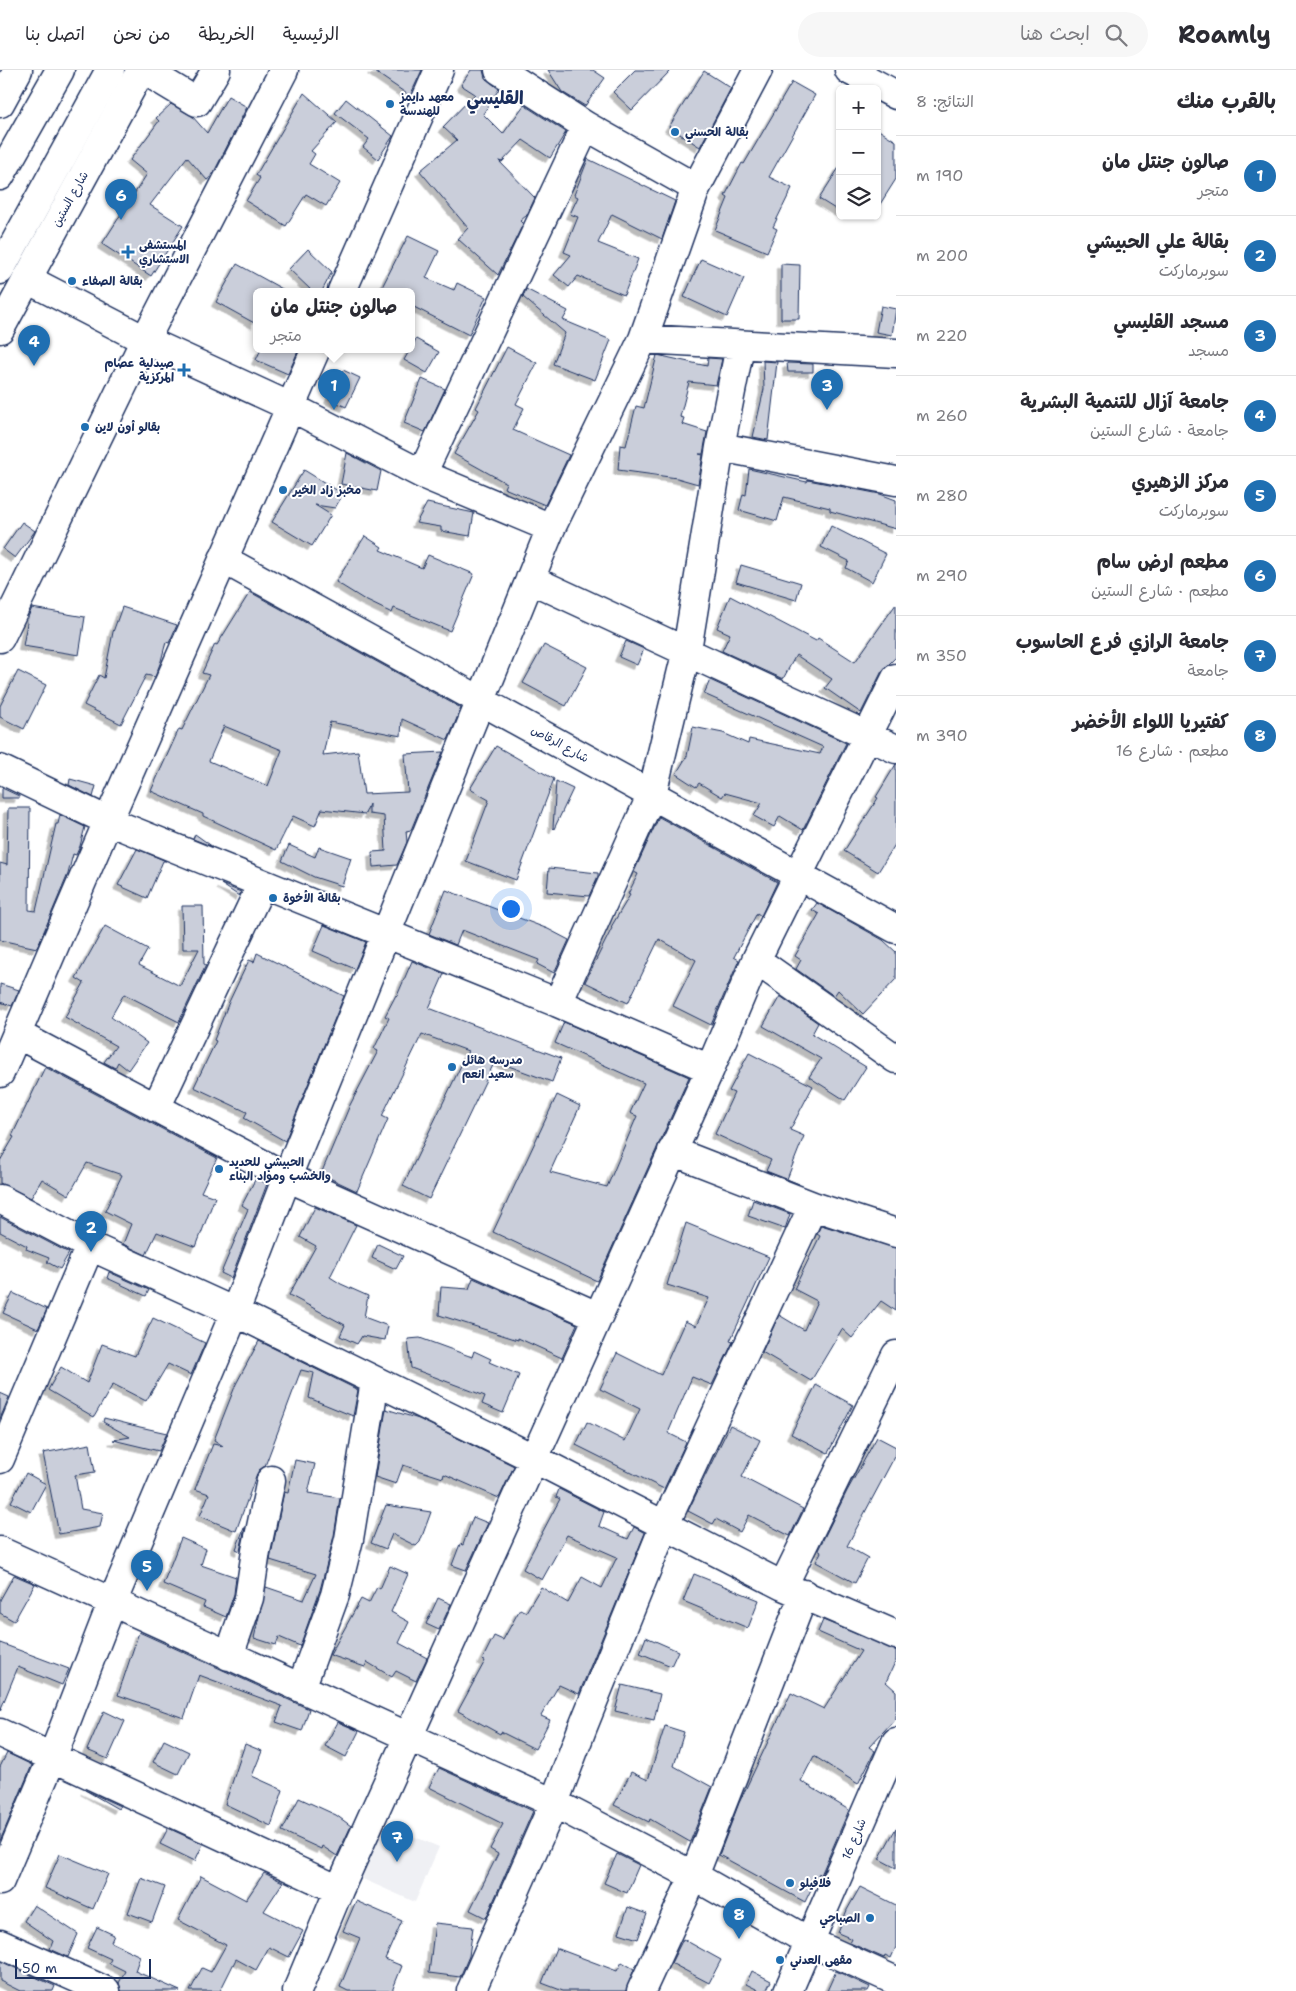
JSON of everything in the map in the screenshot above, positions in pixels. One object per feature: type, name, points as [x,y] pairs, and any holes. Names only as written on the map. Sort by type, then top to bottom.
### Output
[{"type":"main road","points":[[0,103],[18,70]]},
{"type":"main road","points":[[0,176],[60,70]]},
{"type":"main road","points":[[0,270],[110,70]]},
{"type":"main road","points":[[142,70],[197,102],[216,70]]},
{"type":"main road","name":"شارع الستين","points":[[0,329],[142,70]]},
{"type":"main road","points":[[0,638],[145,340],[284,70]]},
{"type":"main road","points":[[343,288],[439,70]]},
{"type":"main road","points":[[499,70],[586,126],[696,188]]},
{"type":"main road","points":[[0,1882],[52,1758],[112,1603],[235,1312],[287,1177],[551,528],[643,339],[696,188],[758,70]]},
{"type":"main road","points":[[849,70],[896,95]]},
{"type":"main road","points":[[422,474],[586,126]]},
{"type":"main road","points":[[27,279],[145,340],[291,407],[422,474],[551,528]]},
{"type":"main road","points":[[643,339],[740,346],[896,353]]},
{"type":"main road","points":[[558,1003],[652,794],[687,650],[720,447],[740,346]]},
{"type":"main road","points":[[0,1073],[108,821],[314,353]]},
{"type":"main road","points":[[720,447],[896,481]]},
{"type":"main road","name":"شارع الرقاص","points":[[223,559],[896,929]]},
{"type":"main road","points":[[530,579],[896,748]]},
{"type":"main road","points":[[297,1991],[339,1890],[710,1069],[756,960],[896,678]]},
{"type":"main road","points":[[0,769],[108,821],[558,1003],[710,1069]]},
{"type":"main road","points":[[156,1108],[262,884]]},
{"type":"main road","points":[[756,960],[896,1059]]},
{"type":"main road","points":[[17,1034],[287,1177],[597,1316]]},
{"type":"main road","points":[[672,1151],[813,1206],[896,1233]]},
{"type":"main road","points":[[0,1199],[90,1246],[235,1312],[533,1458],[794,1590],[896,1635]]},
{"type":"main road","points":[[471,1991],[554,1803],[582,1728],[665,1524],[813,1206]]},
{"type":"main road","points":[[0,1459],[90,1246]]},
{"type":"main road","points":[[641,1991],[694,1876],[794,1590],[894,1366]]},
{"type":"main road","points":[[301,1688],[335,1596],[349,1539],[375,1381]]},
{"type":"main road","points":[[229,1656],[249,1598],[256,1551],[271,1480]]},
{"type":"main road","points":[[0,1551],[554,1803],[694,1876],[810,1942],[896,1981]]},
{"type":"main road","points":[[0,1733],[339,1890]]},
{"type":"main road","name":"شارع 16","points":[[788,1991],[896,1742]]},
{"type":"main road","points":[[0,1944],[106,1991]]},
{"type":"shaded area","points":[[379,1822],[439,1847],[415,1902],[356,1876]]},
{"type":"building","points":[[372,70],[422,70],[410,96]]},
{"type":"building","points":[[471,70],[483,70],[485,78],[499,89],[483,114],[503,134],[524,105],[566,132],[550,158],[523,140],[502,162],[499,161],[535,198],[527,215],[520,221],[523,224],[498,275],[458,239],[468,228],[420,171],[457,140],[443,127],[475,94],[461,85]]},
{"type":"building","points":[[548,70],[593,70],[605,78],[585,106],[562,92]]},
{"type":"building","points":[[635,70],[671,70],[632,110],[613,92]]},
{"type":"building","points":[[704,71],[731,88],[700,147],[669,127]]},
{"type":"building","points":[[792,82],[815,95],[769,177],[792,188],[773,227],[777,229],[767,252],[715,230],[728,198],[725,196],[742,163],[744,164]]},
{"type":"building","points":[[304,93],[337,122],[311,151],[315,154],[309,164],[340,183],[326,206],[306,194],[286,226],[246,201],[260,178],[256,175]]},
{"type":"building","points":[[228,96],[247,107],[212,176],[207,180],[187,157],[150,205],[183,226],[151,276],[102,244],[147,174],[130,160],[159,121],[156,118],[171,104],[192,116],[207,133]]},
{"type":"building","points":[[346,99],[393,136],[378,159],[363,147],[369,139],[335,113]]},
{"type":"building","points":[[881,132],[896,141],[896,179],[881,203]]},
{"type":"building","points":[[588,159],[675,201],[662,239],[612,214],[598,243],[638,259],[624,295],[578,276],[569,287],[554,275],[571,255],[564,252],[578,217],[570,214],[578,197],[574,195]]},
{"type":"building","points":[[836,172],[836,210],[819,199]]},
{"type":"building","points":[[408,236],[439,251],[426,278],[454,290],[457,283],[486,297],[469,335],[415,308],[415,288],[382,288]]},
{"type":"building","points":[[308,249],[332,272],[324,288],[309,288],[289,269]]},
{"type":"building","points":[[701,259],[744,278],[727,317],[684,297]]},
{"type":"building","points":[[237,264],[281,288],[253,288],[253,322],[216,302]]},
{"type":"building","points":[[781,264],[800,265],[799,319],[781,319]]},
{"type":"building","points":[[526,289],[568,311],[563,320],[611,340],[595,380],[553,364],[565,333],[523,297]]},
{"type":"building","points":[[881,306],[896,309],[892,335],[876,332]]},
{"type":"building","points":[[416,339],[439,352],[427,373],[404,360],[408,353],[415,353]]},
{"type":"building","points":[[507,347],[537,363],[516,404],[524,408],[513,430],[569,455],[545,505],[504,488],[506,483],[454,454],[479,410],[476,408]]},
{"type":"building","points":[[259,353],[297,353],[288,374],[256,360]]},
{"type":"building","points":[[657,355],[707,366],[708,358],[722,359],[716,385],[689,382],[680,417],[684,418],[682,424],[707,432],[703,454],[699,454],[703,455],[698,484],[677,478],[618,470],[620,445],[626,446],[636,406],[644,408]]},
{"type":"building","points":[[763,361],[777,362],[768,440],[753,437],[764,389]]},
{"type":"building","points":[[787,363],[813,364],[813,372],[788,372]]},
{"type":"building","points":[[343,370],[360,378],[346,407],[329,399]]},
{"type":"building","points":[[422,379],[445,389],[425,432],[404,423]]},
{"type":"building","points":[[347,453],[381,471],[377,491],[341,484]]},
{"type":"building","points":[[749,469],[807,482],[808,480],[880,494],[896,500],[896,529],[830,511],[830,508],[784,497],[777,521],[739,510],[743,494],[746,495]]},
{"type":"building","points":[[304,470],[343,494],[335,508],[315,505],[331,515],[312,546],[272,522]]},
{"type":"building","points":[[427,503],[474,513],[470,536],[441,531],[441,527],[416,523]]},
{"type":"building","points":[[22,522],[35,531],[15,558],[3,549]]},
{"type":"building","points":[[831,526],[886,554],[872,582],[846,568],[849,561],[821,547]]},
{"type":"building","points":[[365,536],[382,547],[380,550],[422,568],[428,555],[474,574],[450,631],[394,608],[392,613],[365,600],[336,582]]},
{"type":"building","points":[[741,565],[801,583],[796,600],[736,582]]},
{"type":"building","points":[[250,592],[461,708],[448,740],[402,719],[401,736],[330,722],[323,755],[358,751],[364,794],[408,792],[405,754],[443,752],[411,830],[406,831],[407,842],[397,865],[373,867],[372,852],[386,851],[384,816],[369,814],[369,804],[365,814],[322,809],[315,826],[293,816],[276,850],[151,791],[179,729],[182,730],[209,675],[202,673],[215,644],[217,645]],"holes":[[[224,726],[282,750],[268,786],[209,761]]]},
{"type":"building","points":[[730,596],[816,641],[818,638],[855,662],[896,604],[896,657],[882,671],[861,713],[825,688],[832,679],[796,655],[783,679],[722,651],[730,634],[717,628]]},
{"type":"building","points":[[122,607],[177,625],[169,643],[166,642],[155,677],[146,675],[121,724],[84,705],[99,675],[104,678],[113,632]]},
{"type":"building","points":[[32,608],[85,617],[79,655],[23,646],[28,617]]},
{"type":"building","points":[[626,641],[644,649],[637,665],[619,657]]},
{"type":"building","points":[[544,645],[587,667],[566,706],[523,683]]},
{"type":"building","points":[[18,671],[46,685],[24,729],[0,717],[0,706]]},
{"type":"building","points":[[710,680],[846,743],[803,830],[780,816],[774,827],[754,816],[762,803],[725,793],[722,797],[699,783],[696,787],[676,774],[687,756],[693,727],[723,733],[748,744],[749,739],[820,754],[823,747],[704,694]]},
{"type":"building","points":[[496,746],[554,779],[516,880],[466,861],[489,800],[470,789]]},
{"type":"building","points":[[896,764],[896,843],[878,872],[844,851],[878,798],[876,797]]},
{"type":"building","points":[[70,779],[96,786],[93,797],[69,785]]},
{"type":"building","points":[[556,781],[573,789],[554,829],[553,828]]},
{"type":"building","points":[[2,788],[19,796],[19,798],[2,798]]},
{"type":"building","points":[[8,808],[30,808],[29,910],[36,911],[56,824],[58,824],[60,815],[85,827],[80,846],[76,855],[73,854],[68,874],[37,948],[0,940],[0,863],[7,865]]},
{"type":"building","points":[[659,817],[777,882],[761,916],[757,913],[734,957],[739,960],[711,1025],[673,1006],[696,960],[659,939],[628,1003],[585,982],[611,927],[630,895],[628,894],[638,874],[634,872]]},
{"type":"building","points":[[195,834],[213,847],[193,839]]},
{"type":"building","points":[[289,845],[315,857],[319,847],[351,858],[342,886],[314,877],[282,861]]},
{"type":"building","points":[[137,849],[166,861],[163,861],[147,898],[118,885]]},
{"type":"building","points":[[549,868],[598,873],[598,876],[589,896],[547,892]]},
{"type":"building","points":[[221,884],[241,892],[239,896]]},
{"type":"building","points":[[446,890],[548,929],[569,940],[554,973],[537,964],[539,960],[462,930],[456,945],[429,934]]},
{"type":"building","points":[[817,903],[883,940],[896,952],[896,979],[863,1014],[838,990],[834,996],[796,969],[801,960],[795,956],[819,914],[812,910]]},
{"type":"building","points":[[182,906],[203,906],[204,964],[206,965],[179,1022],[124,994],[111,1017],[147,1043],[128,1070],[118,1062],[115,1068],[104,1062],[116,1046],[65,1017],[84,983],[76,978],[105,926],[148,949],[139,965],[180,986],[199,949],[183,949]]},
{"type":"building","points":[[324,925],[366,942],[355,969],[313,951]]},
{"type":"building","points":[[257,953],[344,996],[285,1141],[244,1118],[247,1112],[194,1087],[216,1041],[214,1040],[229,1002],[249,960],[254,962]]},
{"type":"building","points":[[412,961],[444,974],[429,1008],[561,1058],[552,1082],[495,1061],[429,1199],[403,1186],[468,1051],[422,1034],[382,1116],[388,1119],[357,1191],[321,1174],[350,1105],[378,1051],[374,1049],[389,1018],[385,1016],[397,996]]},
{"type":"building","points":[[0,984],[19,990],[12,1006],[0,1002]]},
{"type":"building","points":[[780,996],[818,1023],[812,1034],[866,1067],[845,1100],[809,1077],[821,1059],[763,1026]]},
{"type":"building","points":[[564,1022],[689,1077],[597,1281],[493,1232],[557,1095],[580,1106],[550,1172],[607,1187],[637,1116],[630,1113],[644,1083],[555,1043]]},
{"type":"building","points":[[749,1053],[813,1086],[790,1130],[804,1136],[787,1179],[799,1184],[766,1171],[771,1160],[715,1134],[734,1093],[729,1091]]},
{"type":"building","points":[[45,1067],[217,1158],[201,1192],[215,1197],[196,1247],[157,1232],[146,1255],[123,1244],[131,1224],[105,1211],[122,1175],[87,1163],[69,1195],[42,1179],[31,1198],[0,1183],[0,1161],[14,1137],[12,1136]]},
{"type":"building","points":[[256,1178],[267,1184],[231,1278],[221,1273],[248,1209],[242,1205]]},
{"type":"building","points":[[753,1200],[790,1214],[785,1229],[748,1216]]},
{"type":"building","points":[[315,1207],[356,1225],[330,1277],[368,1296],[364,1317],[388,1326],[385,1340],[362,1336],[357,1344],[340,1336],[345,1325],[289,1295],[316,1246],[300,1237]]},
{"type":"building","points":[[0,1217],[69,1253],[60,1269],[47,1262],[49,1258],[26,1249],[27,1246],[0,1232]]},
{"type":"building","points":[[686,1223],[769,1257],[730,1341],[733,1342],[712,1385],[692,1377],[668,1433],[686,1442],[664,1489],[576,1445],[587,1422],[625,1441],[640,1409],[600,1389],[617,1353],[661,1375],[685,1321],[696,1326],[709,1298],[667,1285]]},
{"type":"building","points":[[821,1225],[896,1248],[896,1311],[881,1301],[852,1338],[842,1329],[811,1381],[762,1352],[779,1315],[804,1330],[817,1301],[794,1289],[820,1236],[817,1234]]},
{"type":"building","points":[[378,1244],[403,1256],[396,1269],[372,1258]]},
{"type":"building","points":[[109,1272],[149,1290],[146,1296],[107,1278]]},
{"type":"building","points":[[473,1278],[577,1324],[562,1358],[518,1338],[518,1340],[439,1315],[441,1287],[469,1289]]},
{"type":"building","points":[[13,1293],[47,1309],[38,1329],[3,1313]]},
{"type":"building","points":[[153,1318],[205,1343],[191,1375],[168,1364],[146,1401],[113,1384],[94,1417],[48,1390],[61,1367],[87,1383],[102,1344],[135,1356]]},
{"type":"building","points":[[420,1338],[472,1357],[474,1351],[491,1359],[489,1362],[519,1375],[503,1413],[482,1404],[485,1396],[411,1368],[408,1339]]},
{"type":"building","points":[[259,1341],[358,1390],[353,1416],[309,1398],[314,1373],[301,1370],[265,1466],[259,1470],[256,1476],[236,1531],[200,1516],[209,1494],[195,1489],[213,1444],[223,1446],[214,1440],[236,1384]]},
{"type":"building","points":[[816,1385],[853,1405],[828,1453],[791,1434]]},
{"type":"building","points":[[0,1393],[9,1397],[0,1419]]},
{"type":"building","points":[[386,1409],[419,1419],[514,1466],[499,1498],[444,1474],[443,1478],[403,1465],[396,1484],[375,1477]]},
{"type":"building","points":[[104,1418],[167,1433],[159,1451],[113,1440],[130,1437],[103,1422]]},
{"type":"building","points":[[730,1425],[760,1440],[742,1477],[803,1509],[790,1536],[749,1515],[740,1532],[716,1519],[713,1524],[688,1511]]},
{"type":"building","points":[[877,1437],[896,1447],[896,1454],[847,1546],[868,1558],[855,1583],[816,1562],[821,1552],[818,1550],[847,1491]]},
{"type":"building","points":[[90,1444],[95,1472],[75,1475],[81,1509],[103,1513],[100,1527],[59,1534],[43,1453]]},
{"type":"building","points":[[295,1460],[315,1464],[308,1493],[340,1498],[334,1536],[320,1590],[300,1646],[279,1637],[276,1645],[254,1638],[266,1587],[304,1600],[316,1574],[270,1560],[284,1492],[288,1493]]},
{"type":"building","points":[[26,1473],[46,1484],[31,1512],[11,1502]]},
{"type":"building","points":[[559,1489],[604,1512],[599,1526],[628,1539],[634,1527],[645,1533],[579,1694],[559,1685],[541,1716],[550,1720],[535,1749],[501,1732],[500,1734],[458,1711],[485,1661],[482,1660],[494,1636],[503,1640],[520,1609],[526,1612],[541,1587],[568,1603],[582,1577],[602,1588],[617,1557],[567,1535],[542,1580],[523,1569],[560,1499],[556,1497]]},
{"type":"building","points":[[386,1505],[431,1512],[420,1542],[416,1546],[392,1534],[386,1549],[371,1543]]},
{"type":"building","points":[[473,1517],[488,1523],[466,1570],[452,1565],[460,1544],[463,1545]]},
{"type":"building","points":[[245,1528],[240,1551],[236,1549]]},
{"type":"building","points":[[181,1538],[206,1549],[201,1565],[236,1577],[234,1594],[226,1617],[203,1607],[205,1602],[163,1584]]},
{"type":"building","points":[[390,1566],[408,1574],[391,1612],[409,1622],[399,1643],[427,1658],[416,1681],[396,1671],[392,1677],[367,1662],[365,1667],[330,1655],[361,1599],[369,1603],[377,1587],[380,1589]]},
{"type":"building","points":[[694,1574],[759,1600],[748,1628],[683,1601]]},
{"type":"building","points":[[14,1575],[35,1584],[14,1621],[0,1613],[0,1600]]},
{"type":"building","points":[[438,1598],[451,1604],[439,1630],[426,1624]]},
{"type":"building","points":[[823,1620],[896,1650],[896,1660],[886,1682],[896,1691],[896,1718],[869,1747],[875,1751],[858,1784],[814,1756],[801,1781],[849,1810],[821,1875],[819,1873],[805,1902],[719,1855],[739,1803],[791,1693],[824,1709],[861,1651],[818,1632]]},
{"type":"building","points":[[139,1632],[309,1709],[302,1731],[276,1722],[282,1706],[199,1675],[184,1718],[118,1695]]},
{"type":"building","points":[[646,1637],[678,1651],[671,1666],[640,1653]]},
{"type":"building","points":[[0,1643],[69,1669],[62,1685],[18,1667],[0,1711]]},
{"type":"building","points":[[622,1685],[660,1694],[654,1720],[615,1711]]},
{"type":"building","points":[[104,1711],[125,1721],[108,1759],[87,1750]]},
{"type":"building","points":[[338,1722],[359,1731],[346,1757],[325,1746]]},
{"type":"building","points":[[665,1726],[684,1732],[674,1766],[712,1787],[690,1842],[650,1819],[649,1822],[614,1805],[631,1772],[648,1780]]},
{"type":"building","points":[[164,1740],[189,1752],[178,1774],[153,1762]]},
{"type":"building","points":[[245,1744],[262,1751],[252,1776],[283,1790],[271,1826],[225,1804]]},
{"type":"building","points":[[7,1753],[32,1765],[0,1841],[0,1767]]},
{"type":"building","points":[[439,1768],[533,1811],[486,1918],[470,1910],[498,1854],[490,1849],[503,1824],[429,1787]]},
{"type":"building","points":[[85,1790],[120,1806],[118,1809]]},
{"type":"building","points":[[299,1798],[336,1815],[351,1826],[337,1856],[322,1846],[321,1849],[282,1831]]},
{"type":"building","points":[[168,1828],[203,1844],[195,1861],[160,1844]]},
{"type":"building","points":[[896,1828],[896,1868],[879,1859]]},
{"type":"building","points":[[60,1854],[108,1874],[93,1909],[45,1888]]},
{"type":"building","points":[[617,1854],[639,1865],[627,1893],[604,1883]]},
{"type":"building","points":[[264,1873],[283,1882],[264,1911],[303,1931],[289,1957],[269,1947],[256,1970],[236,1959],[220,1991],[190,1991],[202,1968],[211,1972],[226,1945],[178,1920],[201,1876],[246,1900]]},
{"type":"building","points":[[141,1878],[165,1887],[152,1922],[128,1913]]},
{"type":"building","points":[[860,1887],[896,1905],[896,1947],[891,1958],[885,1955],[884,1958],[850,1943],[852,1939],[838,1933],[847,1910]]},
{"type":"building","points":[[356,1901],[402,1921],[385,1959],[402,1966],[392,1991],[348,1991],[340,1987],[360,1938],[343,1931]]},
{"type":"building","points":[[34,1905],[78,1934],[68,1957],[50,1949],[53,1941],[24,1921]]},
{"type":"building","points":[[628,1907],[647,1914],[638,1939],[619,1933]]},
{"type":"building","points":[[435,1923],[473,1927],[469,1956],[460,1977],[429,1973]]},
{"type":"building","points":[[97,1927],[114,1935],[111,1942],[140,1956],[135,1971],[180,1991],[121,1991],[119,1983],[125,1971],[109,1963],[111,1959],[87,1948]]},
{"type":"building","points":[[683,1939],[721,1960],[709,1983],[671,1963]]},
{"type":"building","points":[[556,1948],[617,1971],[622,1962],[634,1969],[626,1991],[563,1991],[542,1983]]},
{"type":"building","points":[[0,1961],[55,1986],[53,1991],[20,1991],[0,1981]]},
{"type":"building","points":[[752,1971],[771,1981],[766,1991],[760,1991],[746,1984]]},
{"type":"building","points":[[836,1971],[870,1987],[868,1991],[827,1991]]},
{"type":"place","name":"معهد دايمز للهندسة","points":[[390,104]]},
{"type":"place","name":"بقالة الحسني","points":[[675,132]]},
{"type":"place","name":"مطعم ارض سام","points":[[121,220]]},
{"type":"place","name":"المستشفى الاستشاري","points":[[128,252]]},
{"type":"place","name":"بقالة الصفاء","points":[[72,281]]},
{"type":"place","name":"جامعة آزال للتنمية البشرية","points":[[34,366]]},
{"type":"place","name":"صيدلية عصام المركزية","points":[[184,370]]},
{"type":"place","name":"صالون جنتل مان","points":[[334,410]]},
{"type":"place","name":"مسجد القليسي","points":[[827,410]]},
{"type":"place","name":"بقالو أون لاين","points":[[85,427]]},
{"type":"place","name":"مخبز زاد الخير","points":[[283,490]]},
{"type":"place","name":"بقالة الأخوة","points":[[273,898]]},
{"type":"place","name":"مدرسه هائل سعيد انعم","points":[[452,1067]]},
{"type":"place","name":"الحبيشي للحديد والخشب ومواد البناء","points":[[219,1169]]},
{"type":"place","name":"بقالة علي الحبيشي","points":[[91,1252]]},
{"type":"place","name":"مركز الزهيري","points":[[147,1591]]},
{"type":"place","name":"جامعة الرازي فرع الحاسوب","points":[[397,1862]]},
{"type":"place","name":"فلافيلو","points":[[790,1883]]},
{"type":"place","name":"الصباحي","points":[[870,1918]]},
{"type":"place","name":"كفتيريا اللواء الأخضر","points":[[739,1939]]},
{"type":"place","name":"مقهى العدني","points":[[780,1960]]},
{"type":"district","name":"القليسي","points":[[495,98]]}]
